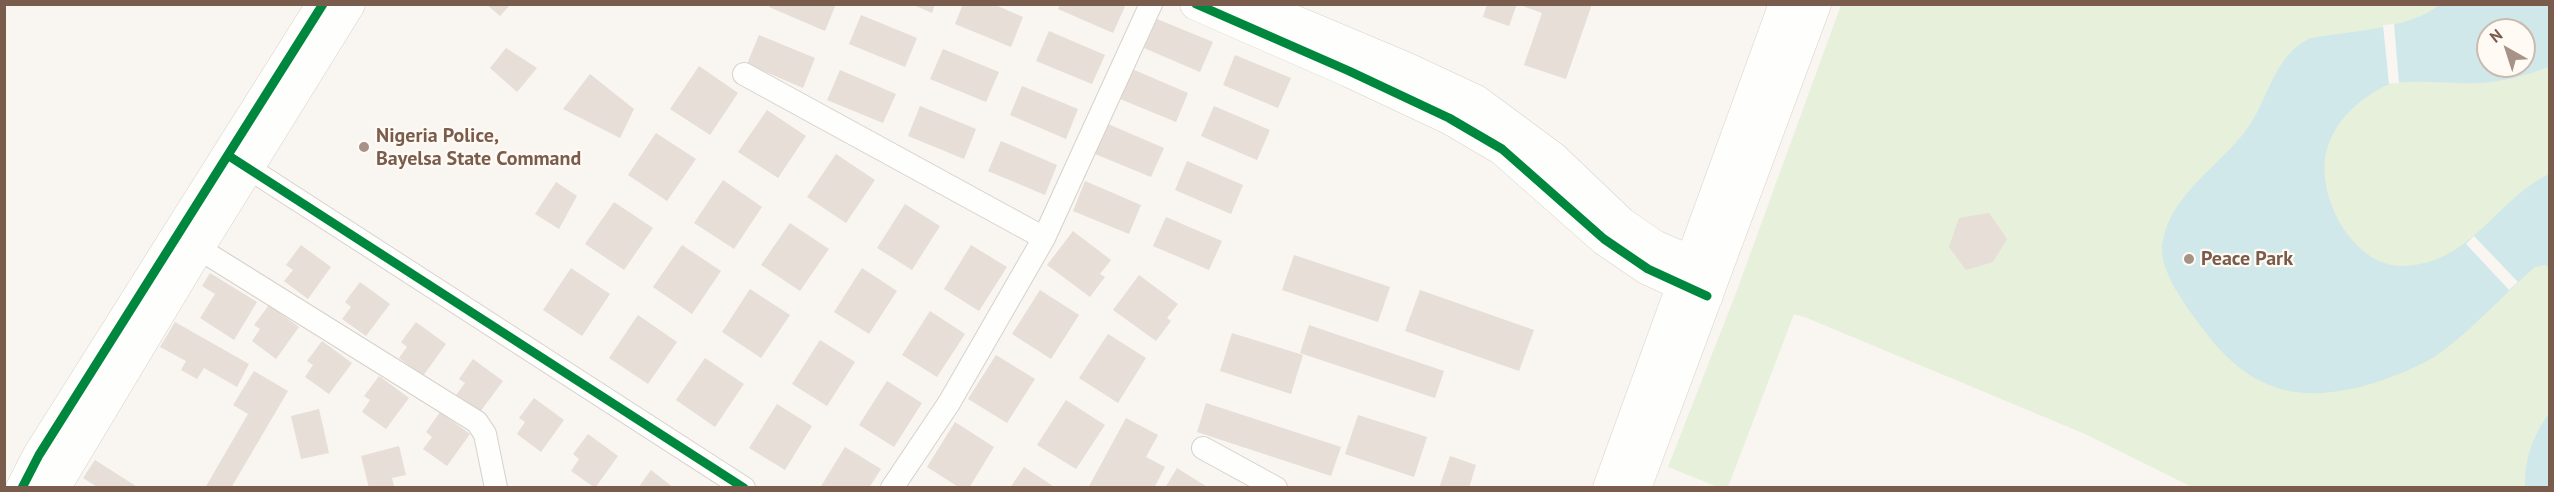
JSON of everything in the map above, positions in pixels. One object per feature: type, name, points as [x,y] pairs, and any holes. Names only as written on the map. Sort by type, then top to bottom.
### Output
[{"type":"street","points":[[54,488],[198,248],[239,162],[323,4]]},
{"type":"street","points":[[22,488],[39,455],[349,4]]},
{"type":"street","points":[[892,488],[949,403],[1044,238],[1152,4]]},
{"type":"street","points":[[1196,4],[1349,71],[1458,123],[1502,149],[1604,239],[1648,268],[1699,278]]},
{"type":"street","points":[[1253,4],[1405,68],[1476,101],[1553,158],[1621,223],[1699,278]]},
{"type":"street","points":[[1635,488],[1785,4]]},
{"type":"street","points":[[1609,488],[1815,4]]},
{"type":"street","points":[[744,74],[1044,238]]},
{"type":"street","points":[[239,162],[744,488]]},
{"type":"street","points":[[198,248],[477,422],[484,434],[496,488]]},
{"type":"street","points":[[1203,448],[1276,488]]},
{"type":"green space","name":"Peace Park","points":[[1841,5],[2549,5],[2549,487],[2192,487],[2085,434],[1794,314],[1728,487],[1718,487],[1668,467],[1736,293]]},
{"type":"water","points":[[2439,5],[2549,5],[2549,67],[2536,71],[2536,18],[2476,18],[2476,78],[2510,78],[2469,83],[2403,82],[2373,92],[2342,120],[2327,149],[2324,167],[2326,186],[2341,224],[2353,241],[2367,254],[2384,263],[2402,266],[2426,263],[2446,255],[2465,243],[2530,185],[2549,174],[2549,268],[2545,265],[2535,267],[2444,350],[2422,364],[2399,374],[2355,388],[2329,392],[2305,393],[2282,389],[2261,381],[2241,369],[2222,351],[2181,299],[2164,263],[2163,240],[2168,223],[2186,194],[2247,129],[2279,67],[2297,46],[2310,38],[2378,28],[2413,19]]},
{"type":"water","points":[[2549,413],[2549,487],[2525,487],[2526,466],[2531,448]]},
{"type":"pier","points":[[2394,24],[2399,83],[2389,84],[2383,25]]},
{"type":"pier","points":[[2474,236],[2518,282],[2509,290],[2466,244]]},
{"type":"building","points":[[486,4],[511,4],[500,16]]},
{"type":"building","points":[[770,4],[836,4],[825,31],[769,7]]},
{"type":"building","points":[[911,4],[935,4],[932,13]]},
{"type":"building","points":[[963,4],[993,4],[1023,17],[1011,47],[955,24]]},
{"type":"building","points":[[1060,4],[1126,4],[1113,33],[1058,9]]},
{"type":"building","points":[[1487,4],[1517,4],[1509,26],[1483,17]]},
{"type":"building","points":[[1517,4],[1592,4],[1566,79],[1524,65],[1542,13]]},
{"type":"building","points":[[861,15],[917,38],[905,67],[849,44]]},
{"type":"building","points":[[1157,19],[1213,42],[1200,72],[1144,48]]},
{"type":"building","points":[[1049,31],[1105,55],[1092,84],[1036,61]]},
{"type":"building","points":[[759,35],[815,58],[803,88],[747,64]]},
{"type":"building","points":[[506,48],[537,68],[517,92],[490,68]]},
{"type":"building","points":[[943,49],[999,72],[986,102],[930,79]]},
{"type":"building","points":[[1235,55],[1291,78],[1278,108],[1223,85]]},
{"type":"building","points":[[699,66],[738,93],[710,135],[670,109]]},
{"type":"building","points":[[1132,69],[1188,93],[1176,122],[1120,99]]},
{"type":"building","points":[[840,70],[896,94],[883,123],[827,100]]},
{"type":"building","points":[[590,74],[634,109],[620,138],[563,109]]},
{"type":"building","points":[[1022,86],[1078,109],[1066,139],[1010,115]]},
{"type":"building","points":[[920,106],[976,129],[964,159],[908,136]]},
{"type":"building","points":[[1214,106],[1270,130],[1257,160],[1201,136]]},
{"type":"building","points":[[767,110],[806,136],[778,178],[738,152]]},
{"type":"building","points":[[1108,124],[1164,148],[1151,177],[1095,154]]},
{"type":"building","points":[[656,133],[696,159],[667,201],[628,175]]},
{"type":"building","points":[[1001,141],[1057,165],[1045,195],[988,171]]},
{"type":"building","points":[[836,154],[875,180],[846,223],[807,197]]},
{"type":"building","points":[[1187,161],[1243,185],[1231,214],[1175,190]]},
{"type":"building","points":[[723,180],[762,207],[734,249],[694,223]]},
{"type":"building","points":[[1085,181],[1141,205],[1129,234],[1073,211]]},
{"type":"building","points":[[556,182],[577,196],[559,229],[535,214]]},
{"type":"building","points":[[614,202],[653,228],[624,270],[585,244]]},
{"type":"building","points":[[905,204],[940,226],[912,270],[877,248]]},
{"type":"building","points":[[1989,213],[2007,239],[1993,262],[1966,270],[1949,247],[1959,218]]},
{"type":"building","points":[[1166,217],[1222,241],[1209,270],[1153,246]]},
{"type":"building","points":[[790,223],[829,249],[800,291],[761,265]]},
{"type":"building","points":[[1073,231],[1111,260],[1100,274],[1105,277],[1090,297],[1047,265]]},
{"type":"building","points":[[301,245],[331,267],[308,299],[284,281],[293,270],[286,265]]},
{"type":"building","points":[[682,245],[721,271],[692,314],[653,287]]},
{"type":"building","points":[[971,245],[1007,267],[979,311],[944,289]]},
{"type":"building","points":[[1294,255],[1390,287],[1378,322],[1282,290]]},
{"type":"building","points":[[571,268],[610,294],[582,336],[543,310]]},
{"type":"building","points":[[862,268],[897,291],[869,334],[834,312]]},
{"type":"building","points":[[210,273],[257,302],[234,340],[200,318],[215,294],[202,286]]},
{"type":"building","points":[[1139,275],[1178,304],[1167,318],[1171,321],[1156,341],[1113,310]]},
{"type":"building","points":[[360,282],[390,304],[366,336],[342,319],[351,307],[345,302]]},
{"type":"building","points":[[750,289],[790,315],[761,358],[722,332]]},
{"type":"building","points":[[1040,290],[1079,315],[1051,359],[1012,334]]},
{"type":"building","points":[[1420,290],[1534,330],[1519,371],[1405,331]]},
{"type":"building","points":[[269,305],[299,327],[276,359],[252,341],[260,329],[254,325]]},
{"type":"building","points":[[930,311],[965,334],[937,377],[902,355]]},
{"type":"building","points":[[638,315],[677,342],[648,384],[609,358]]},
{"type":"building","points":[[175,322],[249,364],[237,387],[204,368],[197,379],[181,370],[186,361],[160,347]]},
{"type":"building","points":[[416,322],[446,344],[423,376],[399,358],[407,347],[401,342]]},
{"type":"building","points":[[1309,325],[1444,371],[1435,398],[1300,353]]},
{"type":"building","points":[[1232,333],[1303,355],[1291,394],[1220,371]]},
{"type":"building","points":[[1108,334],[1146,358],[1118,403],[1079,378]]},
{"type":"building","points":[[820,340],[855,362],[827,406],[792,384]]},
{"type":"building","points":[[322,341],[352,363],[329,394],[305,377],[313,365],[307,361]]},
{"type":"building","points":[[996,355],[1035,379],[1007,423],[968,399]]},
{"type":"building","points":[[705,358],[744,384],[715,427],[676,400]]},
{"type":"building","points":[[473,359],[503,381],[480,412],[456,395],[465,383],[459,379]]},
{"type":"building","points":[[254,371],[288,391],[231,488],[205,488],[248,414],[233,405]]},
{"type":"building","points":[[379,376],[409,398],[386,429],[362,412],[370,400],[364,396]]},
{"type":"building","points":[[887,381],[922,403],[894,447],[859,425]]},
{"type":"building","points":[[534,398],[564,420],[541,452],[517,434],[525,422],[519,418]]},
{"type":"building","points":[[1066,400],[1105,425],[1076,469],[1037,445]]},
{"type":"building","points":[[1206,403],[1341,447],[1331,476],[1197,432]]},
{"type":"building","points":[[777,404],[812,426],[785,470],[749,448]]},
{"type":"building","points":[[319,409],[329,453],[301,459],[291,416]]},
{"type":"building","points":[[440,412],[470,434],[447,466],[423,449],[432,437],[426,432]]},
{"type":"building","points":[[1358,415],[1427,437],[1414,477],[1345,454]]},
{"type":"building","points":[[1126,418],[1158,435],[1146,457],[1165,467],[1154,488],[1088,488]]},
{"type":"building","points":[[955,422],[994,447],[969,488],[960,488],[927,467]]},
{"type":"building","points":[[588,434],[618,456],[595,488],[571,471],[579,459],[573,454]]},
{"type":"building","points":[[399,446],[406,475],[392,478],[394,486],[369,488],[361,456]]},
{"type":"building","points":[[845,447],[881,469],[869,488],[820,488]]},
{"type":"building","points":[[1450,456],[1476,465],[1469,488],[1439,488]]},
{"type":"building","points":[[95,460],[139,488],[99,488],[83,478]]},
{"type":"building","points":[[1024,467],[1056,488],[1010,488]]},
{"type":"building","points":[[1177,468],[1209,488],[1165,488]]},
{"type":"building","points":[[651,470],[674,488],[638,488]]},
{"type":"cycle path","points":[[22,488],[39,455],[323,4]]},
{"type":"cycle path","points":[[1196,4],[1449,118],[1502,149],[1604,239],[1648,269],[1707,296]]},
{"type":"cycle path","points":[[229,156],[744,488]]},
{"type":"place","name":"Nigeria Police, Bayelsa State Command","points":[[364,147]]},
{"type":"place","name":"Peace Park","points":[[2189,259]]}]
